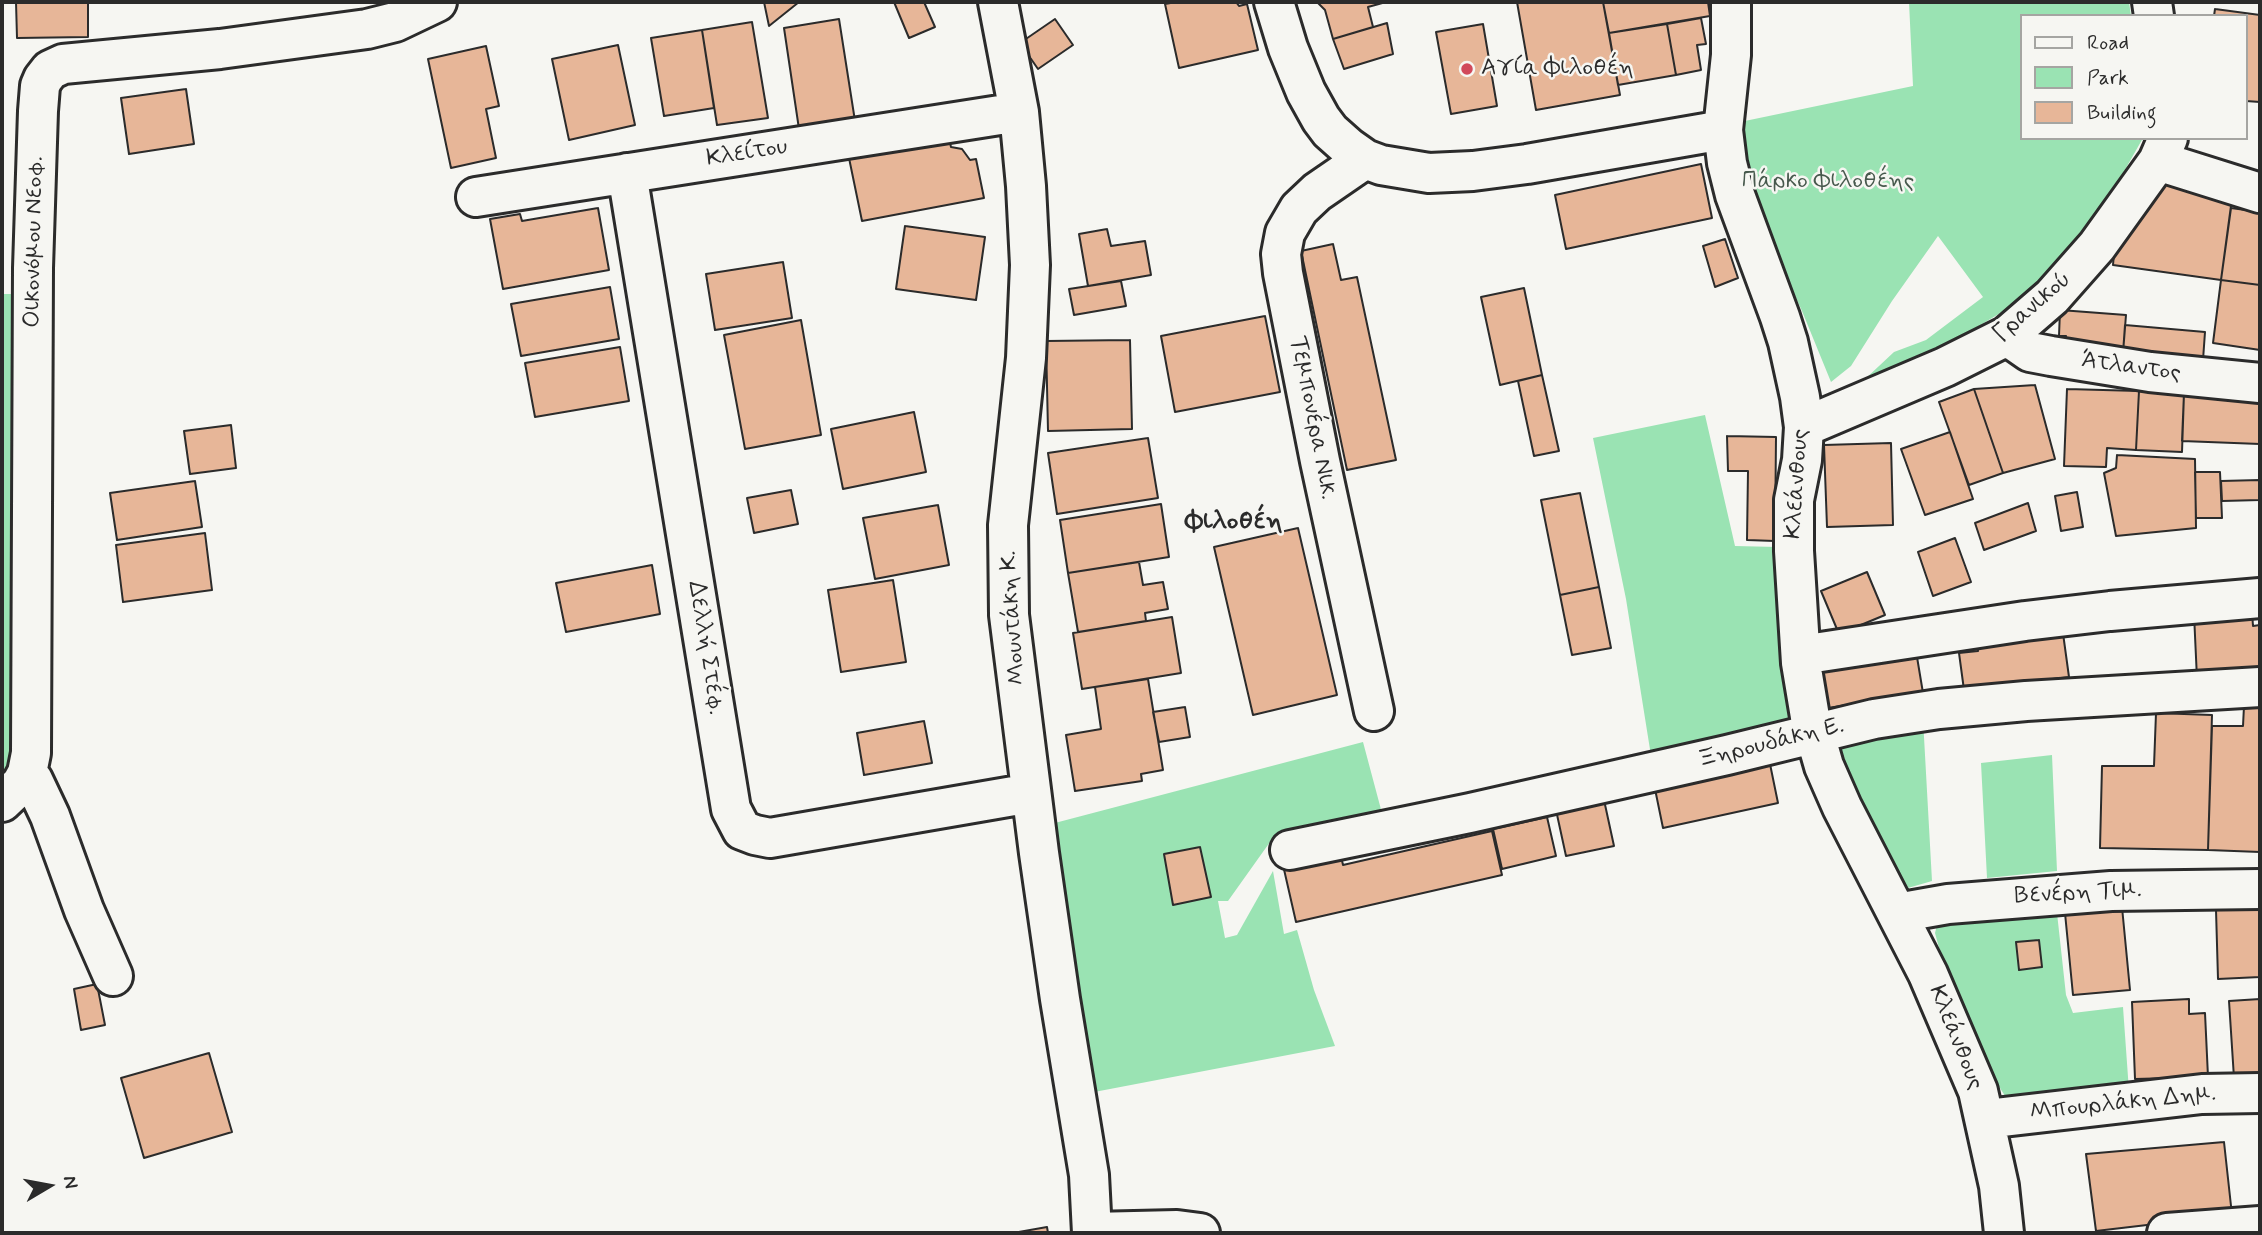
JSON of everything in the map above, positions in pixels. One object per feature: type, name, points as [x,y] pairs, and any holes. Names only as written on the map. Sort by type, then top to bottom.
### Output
[{"type":"street","name":"Οικονόμου Νεοφ.","points":[[27,773],[31,753],[32,691],[33,268],[38,111],[43,79],[50,70],[63,64],[220,49],[367,29],[389,24],[437,2]]},
{"type":"street","name":"Μουντάκη Κ.","points":[[998,2],[1019,112],[1027,186],[1030,265],[1026,358],[1008,525],[1009,615],[1060,999],[1089,1175],[1092,1233]]},
{"type":"street","points":[[1274,2],[1288,48],[1306,92],[1330,131],[1364,159],[1405,171],[1473,171],[1723,130]]},
{"type":"street","name":"Κλεάνθους","points":[[1731,2],[1731,55],[1723,130],[1727,163],[1735,195],[1788,342],[1804,427],[1793,524],[1806,699],[1824,766],[1842,807],[1928,974],[1978,1091],[2000,1186],[2004,1233]]},
{"type":"street","name":"Κλείτου","points":[[475,197],[1019,112]]},
{"type":"street","points":[[2163,149],[2260,193]]},
{"type":"street","name":"Γρανικού","points":[[1804,427],[1945,367],[2007,336],[2052,297],[2079,269],[2120,216],[2163,149]]},
{"type":"street","name":"Τεμπονέρα Νικ.","points":[[1364,159],[1308,199],[1299,209],[1285,233],[1282,254],[1283,273],[1320,461],[1374,711]]},
{"type":"street","name":"Δελλή Στέφ.","points":[[627,173],[731,809],[742,830],[770,838],[1031,793]]},
{"type":"street","name":"Άτλαντος","points":[[2007,336],[2030,352],[2051,356],[2150,372],[2260,383]]},
{"type":"street","points":[[1801,655],[2025,621],[2260,598]]},
{"type":"street","name":"Ξηρουδάκη Ε.","points":[[1290,850],[1470,813],[1874,719],[1939,709],[2104,695],[2260,687]]},
{"type":"street","points":[[2,802],[21,784],[27,773],[45,805],[84,910],[113,976]]},
{"type":"street","name":"Βενέρη Τιμ.","points":[[1897,913],[1948,904],[2111,891],[2260,889]]},
{"type":"street","name":"Μπουρλάκη Δημ.","points":[[1986,1119],[2190,1096],[2260,1093]]},
{"type":"street","points":[[2167,1233],[2260,1226]]},
{"type":"street","points":[[1092,1233],[1177,1230],[1200,1233]]},
{"type":"green space","name":"Πάρκο Φιλοθέης","points":[[1909,2],[2129,2],[2131,14],[2021,14],[2021,140],[2142,140],[2118,182],[2053,270],[2007,309],[1919,362],[1864,380],[1894,352],[1926,340],[1983,297],[1938,236],[1851,366],[1831,382],[1779,261],[1747,171],[1740,122],[1913,86]]},
{"type":"green space","points":[[2,294],[20,294],[23,722],[2,791]]},
{"type":"green space","points":[[1705,415],[1735,546],[1778,547],[1796,724],[1652,762],[1626,599],[1593,438]]},
{"type":"green space","points":[[1923,719],[1932,881],[1901,890],[1870,837],[1832,738]]},
{"type":"green space","points":[[1363,742],[1383,817],[1270,842],[1228,901],[1218,901],[1225,938],[1237,935],[1273,871],[1284,934],[1297,930],[1314,990],[1335,1046],[1089,1093],[1051,824]]},
{"type":"green space","points":[[2052,755],[2057,871],[1987,878],[1981,763]]},
{"type":"green space","points":[[2057,913],[2066,995],[2073,1013],[2123,1007],[2129,1091],[2007,1099],[1991,1074],[1945,970],[1935,933],[1937,925]]},
{"type":"building","points":[[16,2],[88,2],[88,37],[17,38]]},
{"type":"building","points":[[764,2],[799,2],[769,26]]},
{"type":"building","points":[[894,2],[924,2],[935,27],[909,38]]},
{"type":"building","points":[[1236,2],[1239,6],[1247,4],[1258,50],[1179,68],[1165,4]]},
{"type":"building","points":[[1317,2],[1386,2],[1368,7],[1373,27],[1333,39],[1325,10]]},
{"type":"building","points":[[1517,2],[1603,2],[1620,95],[1536,110]]},
{"type":"building","points":[[1603,2],[1708,2],[1710,16],[1609,33]]},
{"type":"building","points":[[2215,9],[2260,15],[2260,102],[2248,101],[2248,14],[2214,14]]},
{"type":"building","points":[[1701,18],[1706,44],[1697,45],[1701,70],[1676,75],[1667,24]]},
{"type":"building","points":[[839,19],[855,121],[799,129],[784,28]]},
{"type":"building","points":[[1055,19],[1073,45],[1038,69],[1020,43]]},
{"type":"building","points":[[752,22],[768,118],[717,125],[702,30]]},
{"type":"building","points":[[1387,23],[1393,54],[1344,69],[1333,39]]},
{"type":"building","name":"Αγία Φιλοθέη","points":[[1483,24],[1497,106],[1451,114],[1436,32]]},
{"type":"building","points":[[1667,24],[1676,75],[1618,85],[1609,33]]},
{"type":"building","points":[[702,30],[714,108],[664,116],[651,38]]},
{"type":"building","points":[[618,45],[635,125],[569,140],[552,59]]},
{"type":"building","points":[[486,46],[499,106],[486,109],[496,158],[451,168],[428,59]]},
{"type":"building","points":[[186,89],[194,144],[129,154],[121,98]]},
{"type":"building","points":[[949,139],[951,147],[962,149],[970,160],[976,159],[984,198],[862,221],[849,158]]},
{"type":"building","points":[[1701,164],[1712,218],[1566,249],[1555,195]]},
{"type":"building","points":[[2162,182],[2233,191],[2221,280],[2113,265],[2115,242]]},
{"type":"building","points":[[598,208],[609,270],[503,289],[490,219],[520,214],[522,221]]},
{"type":"building","points":[[2231,208],[2260,212],[2260,285],[2221,280]]},
{"type":"building","points":[[905,226],[985,237],[976,300],[896,289]]},
{"type":"building","points":[[1107,229],[1111,246],[1145,241],[1151,275],[1088,286],[1079,234]]},
{"type":"building","points":[[1725,239],[1738,278],[1715,287],[1703,246]]},
{"type":"building","points":[[1333,244],[1341,280],[1357,277],[1396,460],[1347,470],[1301,251]]},
{"type":"building","points":[[783,262],[792,318],[715,330],[706,274]]},
{"type":"building","points":[[2221,280],[2260,285],[2260,350],[2213,343]]},
{"type":"building","points":[[1121,281],[1126,306],[1074,315],[1069,289]]},
{"type":"building","points":[[610,287],[619,339],[521,356],[511,304]]},
{"type":"building","points":[[1524,288],[1542,375],[1500,385],[1481,297]]},
{"type":"building","points":[[2060,310],[2126,315],[2123,353],[2065,348],[2066,336],[2059,336]]},
{"type":"building","points":[[1265,316],[1280,392],[1175,412],[1161,336]]},
{"type":"building","points":[[801,320],[821,435],[745,449],[724,335]]},
{"type":"building","points":[[2125,325],[2205,332],[2203,360],[2123,353]]},
{"type":"building","points":[[1130,340],[1132,429],[1048,431],[1046,341]]},
{"type":"building","points":[[620,347],[629,401],[535,417],[525,363]]},
{"type":"building","points":[[1542,375],[1559,451],[1534,456],[1518,381]]},
{"type":"building","points":[[2035,385],[2055,459],[2003,473],[1974,389]]},
{"type":"building","points":[[1974,389],[2003,473],[1969,485],[1939,402]]},
{"type":"building","points":[[2067,389],[2139,391],[2136,450],[2107,448],[2106,467],[2064,466]]},
{"type":"building","points":[[2139,391],[2184,393],[2182,452],[2136,450]]},
{"type":"building","points":[[2184,393],[2260,397],[2260,444],[2182,441]]},
{"type":"building","points":[[914,412],[926,472],[843,489],[831,429]]},
{"type":"building","points":[[231,425],[236,468],[190,474],[184,431]]},
{"type":"building","points":[[1950,432],[1973,499],[1925,515],[1901,449]]},
{"type":"building","points":[[1727,436],[1776,437],[1775,541],[1747,540],[1748,471],[1728,471]]},
{"type":"building","points":[[1148,438],[1158,498],[1057,514],[1048,453]]},
{"type":"building","points":[[1891,443],[1893,525],[1827,527],[1824,445]]},
{"type":"building","points":[[2117,455],[2195,459],[2196,528],[2116,536],[2104,473],[2116,468]]},
{"type":"building","points":[[2195,472],[2220,472],[2222,518],[2196,518]]},
{"type":"building","points":[[2260,480],[2260,500],[2222,501],[2221,481]]},
{"type":"building","points":[[195,481],[202,527],[117,540],[110,493]]},
{"type":"building","points":[[791,490],[798,524],[754,533],[747,498]]},
{"type":"building","points":[[2077,492],[2083,527],[2061,531],[2055,496]]},
{"type":"building","points":[[1580,493],[1599,587],[1560,595],[1541,500]]},
{"type":"building","points":[[2028,503],[2036,531],[1984,550],[1975,523]]},
{"type":"building","points":[[1161,504],[1169,557],[1068,573],[1060,520]]},
{"type":"building","points":[[938,505],[949,565],[875,579],[863,518]]},
{"type":"building","points":[[1298,528],[1337,695],[1253,715],[1214,547]]},
{"type":"building","points":[[205,533],[212,590],[123,602],[116,545]]},
{"type":"building","points":[[1955,538],[1971,582],[1933,596],[1918,552]]},
{"type":"building","points":[[1139,562],[1143,585],[1163,582],[1168,609],[1145,613],[1146,621],[1078,632],[1068,573]]},
{"type":"building","points":[[652,565],[660,614],[566,632],[556,583]]},
{"type":"building","points":[[1867,572],[1885,615],[1839,634],[1821,591]]},
{"type":"building","points":[[893,580],[906,662],[841,672],[828,590]]},
{"type":"building","points":[[1599,587],[1611,648],[1572,655],[1560,595]]},
{"type":"building","points":[[2252,612],[2253,626],[2260,625],[2260,677],[2197,679],[2194,614]]},
{"type":"building","points":[[1172,617],[1181,673],[1082,689],[1073,633]]},
{"type":"building","points":[[2062,626],[2069,677],[1964,690],[1959,653],[1978,651],[1976,637]]},
{"type":"building","points":[[1915,645],[1923,693],[1828,708],[1820,660]]},
{"type":"building","points":[[1148,679],[1163,770],[1141,774],[1142,781],[1075,791],[1066,735],[1101,729],[1095,687]]},
{"type":"building","points":[[2244,706],[2260,706],[2260,852],[2208,850],[2212,726],[2243,726]]},
{"type":"building","points":[[1185,707],[1190,737],[1159,742],[1153,712]]},
{"type":"building","points":[[2156,713],[2212,715],[2208,850],[2100,848],[2102,766],[2154,766]]},
{"type":"building","points":[[924,721],[932,763],[864,775],[857,733]]},
{"type":"building","points":[[1770,764],[1778,803],[1663,828],[1655,789]]},
{"type":"building","points":[[1604,800],[1614,846],[1566,856],[1556,810]]},
{"type":"building","points":[[1547,817],[1556,856],[1502,869],[1493,829]]},
{"type":"building","points":[[1492,831],[1502,875],[1296,922],[1283,865],[1340,852],[1343,865]]},
{"type":"building","points":[[1200,847],[1211,897],[1173,905],[1164,854]]},
{"type":"building","points":[[2122,907],[2130,990],[2073,995],[2065,913]]},
{"type":"building","points":[[2260,909],[2260,977],[2218,979],[2216,910]]},
{"type":"building","points":[[2039,940],[2042,967],[2019,970],[2016,942]]},
{"type":"building","points":[[97,984],[105,1025],[81,1030],[74,989]]},
{"type":"building","points":[[2189,999],[2189,1014],[2205,1013],[2208,1077],[2135,1079],[2132,1002]]},
{"type":"building","points":[[2260,999],[2260,1077],[2234,1078],[2229,1001]]},
{"type":"building","points":[[209,1053],[232,1132],[144,1158],[121,1078]]},
{"type":"building","points":[[2224,1142],[2232,1215],[2096,1231],[2086,1154]]},
{"type":"building","points":[[1047,1227],[1048,1233],[1013,1233]]},
{"type":"place","name":"Αγία Φιλοθέη","points":[[1467,69]]},
{"type":"district","name":"Φιλοθέη","points":[[1234,523]]}]
